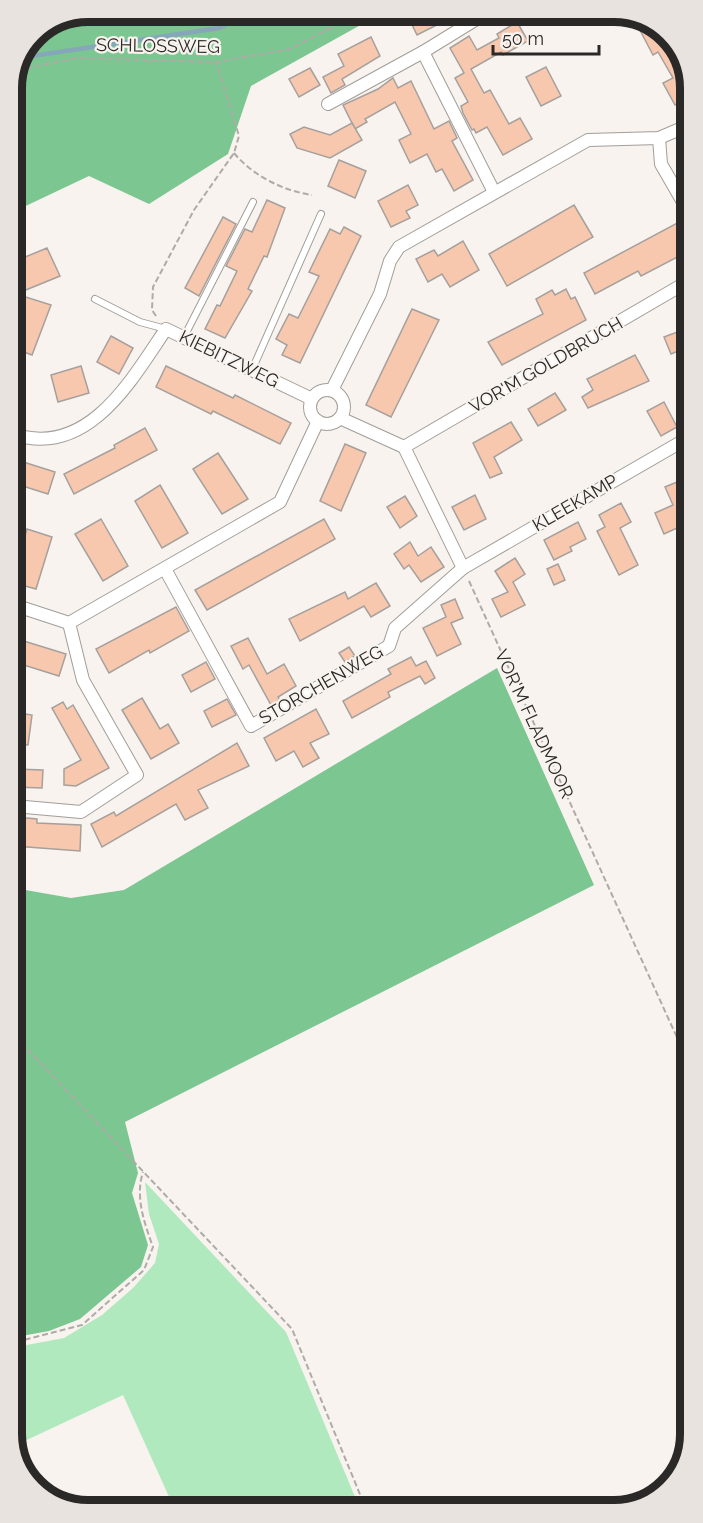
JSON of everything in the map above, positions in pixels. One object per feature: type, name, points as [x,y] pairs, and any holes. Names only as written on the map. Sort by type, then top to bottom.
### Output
[{"type":"street","points":[[328,104],[471,23]]},
{"type":"street","points":[[423,52],[494,192]]},
{"type":"street","points":[[332,390],[380,294],[390,261],[399,247],[588,140],[659,138],[680,129]]},
{"type":"street","points":[[659,138],[661,164],[680,197]]},
{"type":"street","name":"VOR'M GOLDBRUCH","points":[[404,447],[680,286]]},
{"type":"street","name":"KIEBITZWEG","points":[[23,437],[32,440],[74,433],[118,399],[166,329],[312,399]]},
{"type":"street","points":[[332,390],[343,401],[344,407],[340,418],[326,424],[318,421],[311,412],[312,399],[320,392],[332,390]]},
{"type":"street","points":[[340,418],[404,447],[463,568]]},
{"type":"street","points":[[23,608],[69,623],[280,502],[318,421]]},
{"type":"street","name":"KLEEKAMP","points":[[463,568],[680,443]]},
{"type":"street","name":"STORCHENWEG","points":[[165,569],[251,726],[389,646],[395,628],[463,568]]},
{"type":"street","points":[[22,807],[81,812],[137,775],[83,680],[69,623]]},
{"type":"lane","points":[[183,338],[253,202]]},
{"type":"lane","points":[[252,370],[321,214]]},
{"type":"lane","points":[[95,299],[140,322],[166,329]]},
{"type":"path","name":"SCHLOSSWEG","points":[[26,68],[76,58],[216,62],[290,50],[341,22]]},
{"type":"path","points":[[166,329],[152,310],[153,287],[194,210],[234,153],[239,136],[216,62]]},
{"type":"path","points":[[234,153],[244,165],[292,193],[312,195]]},
{"type":"path","name":"VOR'M FLADMOOR","points":[[463,568],[680,1044]]},
{"type":"path","points":[[22,1044],[292,1329],[362,1500]]},
{"type":"path","points":[[22,1340],[82,1325],[144,1270],[153,1246],[144,1221],[138,1187],[143,1172]]},
{"type":"green space","points":[[88,22],[365,23],[251,86],[228,154],[149,204],[89,176],[23,207],[23,84],[25,71],[36,48],[55,31]]},
{"type":"green space","points":[[497,668],[594,885],[125,1122],[138,1173],[132,1193],[148,1245],[141,1267],[80,1319],[49,1331],[22,1336],[22,889],[71,898],[124,890]]},
{"type":"green space","points":[[145,1182],[286,1332],[356,1500],[170,1500],[123,1395],[23,1442],[22,1346],[64,1338],[102,1315],[133,1288],[155,1263],[159,1244],[149,1214]]},
{"type":"building","points":[[411,23],[442,23],[417,35]]},
{"type":"building","points":[[517,23],[528,41],[503,55],[501,52],[471,69],[484,93],[490,90],[509,124],[520,118],[532,139],[503,155],[487,127],[476,133],[463,113],[461,106],[468,102],[455,78],[464,73],[450,48],[469,36],[477,50],[499,38],[497,34]]},
{"type":"building","points":[[638,27],[655,36],[674,59],[680,80],[680,102],[675,105],[663,83],[673,78],[658,52],[653,55]]},
{"type":"building","points":[[371,37],[380,56],[342,79],[345,85],[331,93],[323,77],[344,66],[338,54]]},
{"type":"building","points":[[546,67],[561,96],[541,106],[526,77]]},
{"type":"building","points":[[310,68],[320,85],[299,97],[289,79]]},
{"type":"building","points":[[393,78],[398,88],[411,81],[434,129],[449,121],[457,138],[452,141],[473,180],[454,191],[442,169],[436,172],[427,154],[410,163],[399,140],[411,134],[395,102],[365,119],[367,122],[355,129],[343,105],[378,89]]},
{"type":"building","points":[[352,123],[362,140],[330,158],[297,148],[290,134],[304,127],[330,135]]},
{"type":"building","points":[[339,160],[366,171],[355,198],[328,186]]},
{"type":"building","points":[[408,185],[418,205],[406,211],[410,218],[391,227],[378,201]]},
{"type":"building","points":[[267,200],[285,208],[267,257],[264,256],[248,289],[252,291],[225,338],[205,329],[217,305],[220,306],[237,271],[226,266],[245,229],[252,232]]},
{"type":"building","points":[[574,205],[593,237],[507,286],[489,254]]},
{"type":"building","points":[[223,217],[236,224],[199,296],[185,288]]},
{"type":"building","points":[[680,222],[680,256],[641,276],[638,271],[595,294],[584,273]]},
{"type":"building","points":[[344,227],[361,236],[300,363],[282,355],[287,345],[276,339],[289,314],[298,318],[319,276],[309,272],[330,229],[340,234]]},
{"type":"building","points":[[463,241],[479,270],[450,287],[442,274],[428,282],[416,259],[434,250],[438,256]]},
{"type":"building","points":[[47,248],[60,276],[23,291],[23,258]]},
{"type":"building","points":[[566,289],[571,299],[575,297],[586,320],[502,365],[488,342],[543,314],[536,299],[552,290],[555,295]]},
{"type":"building","points":[[23,296],[51,305],[32,355],[23,352]]},
{"type":"building","points":[[412,309],[439,320],[391,417],[366,405]]},
{"type":"building","points":[[680,331],[680,350],[671,354],[664,337]]},
{"type":"building","points":[[111,336],[133,348],[119,374],[97,362]]},
{"type":"building","points":[[635,355],[649,381],[588,408],[582,397],[593,390],[587,379]]},
{"type":"building","points":[[81,366],[89,393],[58,402],[51,375]]},
{"type":"building","points":[[166,366],[233,398],[235,395],[291,423],[280,444],[213,411],[211,414],[156,387]]},
{"type":"building","points":[[555,393],[566,410],[538,426],[528,409]]},
{"type":"building","points":[[664,402],[677,427],[661,436],[647,411]]},
{"type":"building","points":[[511,422],[522,440],[494,457],[502,473],[490,478],[473,443]]},
{"type":"building","points":[[145,428],[157,450],[74,494],[64,474],[115,448],[114,445]]},
{"type":"building","points":[[345,444],[366,453],[341,511],[320,501]]},
{"type":"building","points":[[218,453],[248,499],[222,514],[193,469]]},
{"type":"building","points":[[23,462],[55,472],[48,494],[23,486]]},
{"type":"building","points":[[677,482],[680,488],[680,527],[664,534],[655,513],[673,505],[665,487]]},
{"type":"building","points":[[160,485],[188,533],[162,548],[135,501]]},
{"type":"building","points":[[475,495],[486,519],[464,530],[452,507]]},
{"type":"building","points":[[405,496],[417,516],[400,528],[387,507]]},
{"type":"building","points":[[621,503],[631,522],[620,528],[638,565],[619,575],[597,531],[605,527],[599,515]]},
{"type":"building","points":[[101,519],[128,566],[103,581],[75,534]]},
{"type":"building","points":[[324,519],[335,539],[207,610],[195,590]]},
{"type":"building","points":[[578,522],[586,539],[570,547],[572,551],[554,560],[544,540]]},
{"type":"building","points":[[27,529],[52,537],[36,589],[23,585],[23,543]]},
{"type":"building","points":[[410,542],[418,556],[431,547],[444,567],[421,582],[409,565],[404,569],[394,554]]},
{"type":"building","points":[[515,558],[525,574],[513,582],[525,605],[501,617],[492,599],[508,592],[495,571]]},
{"type":"building","points":[[558,564],[565,580],[554,585],[547,569]]},
{"type":"building","points":[[376,583],[390,606],[371,617],[364,606],[300,641],[289,619],[345,592],[348,599]]},
{"type":"building","points":[[455,599],[463,618],[451,623],[461,644],[437,656],[423,628],[446,617],[441,605]]},
{"type":"building","points":[[176,607],[189,631],[109,673],[96,649]]},
{"type":"building","points":[[248,638],[267,674],[284,664],[296,686],[278,697],[280,700],[271,705],[249,665],[243,669],[231,646]]},
{"type":"building","points":[[23,641],[66,654],[59,676],[23,665]]},
{"type":"building","points":[[349,647],[355,656],[345,662],[339,653]]},
{"type":"building","points":[[411,657],[416,666],[426,661],[435,678],[425,684],[420,676],[388,692],[390,697],[352,718],[343,701],[391,674],[388,669]]},
{"type":"building","points":[[206,662],[215,679],[191,692],[182,675]]},
{"type":"building","points":[[142,698],[160,729],[168,724],[179,743],[151,759],[122,710]]},
{"type":"building","points":[[227,699],[236,715],[212,727],[204,711]]},
{"type":"building","points":[[63,702],[67,709],[73,705],[109,768],[76,786],[64,785],[64,769],[81,760],[52,708]]},
{"type":"building","points":[[316,709],[329,734],[310,743],[319,758],[303,767],[294,751],[276,761],[264,738]]},
{"type":"building","points":[[23,713],[32,715],[28,745],[23,745]]},
{"type":"building","points":[[237,743],[249,766],[198,790],[208,808],[185,820],[176,804],[102,847],[91,824],[114,812],[116,816]]},
{"type":"building","points":[[22,769],[43,770],[42,788],[22,787]]},
{"type":"building","points":[[22,818],[37,819],[37,823],[81,825],[80,851],[22,847]]},
{"type":"waterway","points":[[31,55],[219,28],[230,22]]}]
